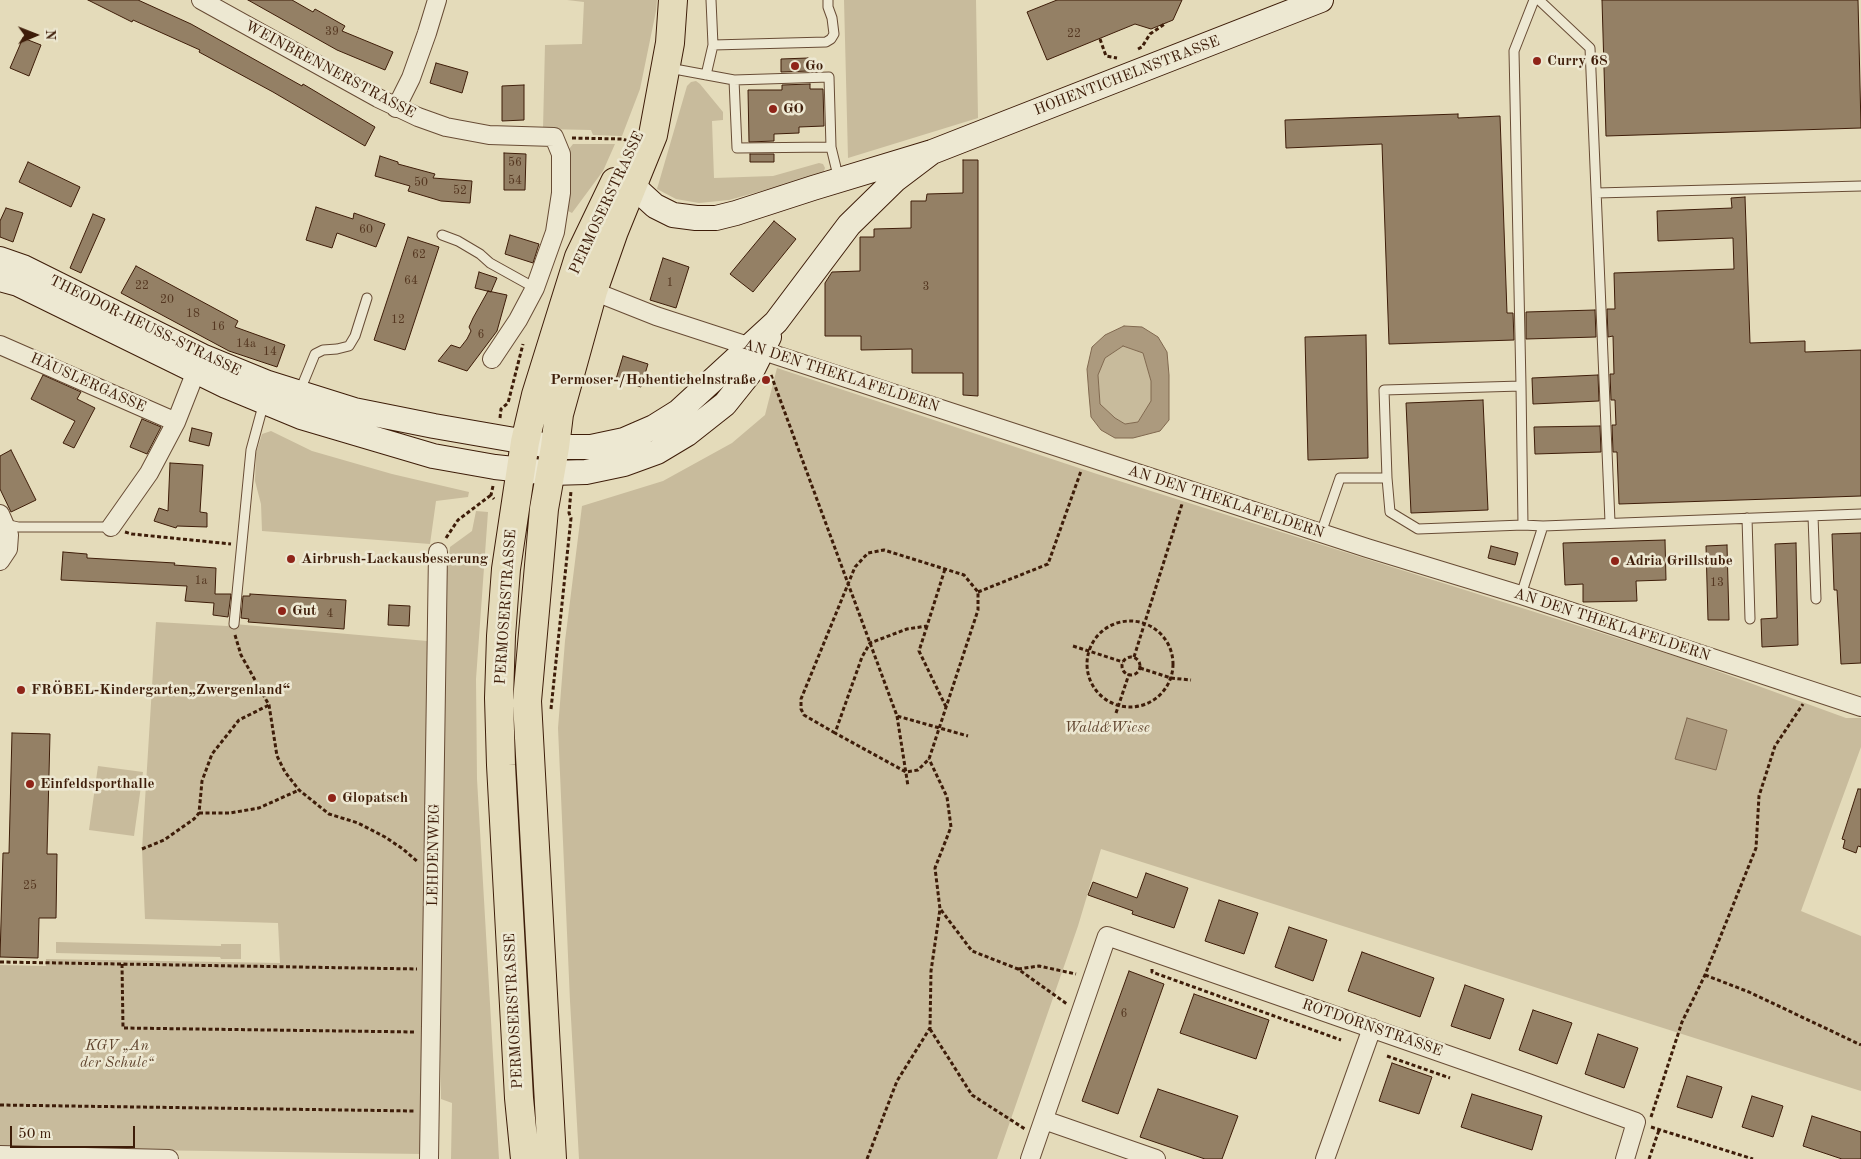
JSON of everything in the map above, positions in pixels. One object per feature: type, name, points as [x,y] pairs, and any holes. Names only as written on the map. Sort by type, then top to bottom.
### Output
[{"type":"main road","name":"PERMOSERSTRASSE","points":[[552,1159],[527,701],[544,509],[559,414],[593,291],[614,231],[653,134],[673,18],[673,0]]},
{"type":"main road","name":"HOHENTICHELNSTRASSE","points":[[632,185],[655,206],[673,215],[716,218],[736,213],[932,152],[1321,0]]},
{"type":"main road","name":"PERMOSERSTRASSE","points":[[526,1159],[519,1098],[504,825],[500,698],[501,636],[506,569],[508,468],[525,442],[546,360],[579,258],[634,143],[664,74]]},
{"type":"main road","name":"HOHENTICHELNSTRASSE","points":[[555,447],[591,447],[624,440],[654,427],[678,412],[757,348],[849,225],[895,180],[932,152]]},
{"type":"main road","name":"THEODOR-HEUSS-STRASSE","points":[[0,259],[23,267],[264,402],[301,417],[424,453],[508,468]]},
{"type":"main road","name":"THEODOR-HEUSS-STRASSE","points":[[0,279],[18,284],[199,364],[354,410],[555,447]]},
{"type":"main road","name":"HOHENTICHELNSTRASSE","points":[[508,468],[551,473],[573,473],[624,464],[657,452],[687,434],[725,404],[753,369],[757,348]]},
{"type":"street","name":"WEINBRENNERSTRASSE","points":[[201,0],[228,6],[396,108],[446,126],[480,133],[554,137]]},
{"type":"street","points":[[396,108],[411,78],[437,0]]},
{"type":"street","points":[[492,359],[518,320],[535,288],[555,232],[561,193],[561,154],[554,137]]},
{"type":"street","name":"AN DEN THEKLAFELDERN","points":[[593,291],[656,316],[1321,533],[1521,595],[1861,707]]},
{"type":"street","name":"HÄUSLERGASSE","points":[[0,345],[176,422]]},
{"type":"street","points":[[110,527],[149,473],[176,422],[199,364]]},
{"type":"street","points":[[0,561],[8,549],[9,535],[3,519]]},
{"type":"street","name":"LEHDENWEG","points":[[429,1159],[438,552]]},
{"type":"street","name":"ROTDORNSTRASSE","points":[[1092,980],[1107,936],[1636,1122],[1625,1159]]},
{"type":"street","points":[[1030,1159],[1092,980]]},
{"type":"street","points":[[1325,1159],[1372,1028]]},
{"type":"street","points":[[1044,1120],[1156,1159]]},
{"type":"street","points":[[0,1155],[169,1159]]},
{"type":"lane","points":[[706,75],[712,44],[711,0]]},
{"type":"lane","points":[[712,44],[826,42],[834,34],[828,0]]},
{"type":"lane","points":[[1523,525],[1514,51],[1534,0]]},
{"type":"lane","points":[[1539,0],[1590,48],[1610,522]]},
{"type":"lane","points":[[664,74],[706,75],[734,80],[829,77],[830,147],[839,180]]},
{"type":"lane","points":[[734,80],[736,148],[830,147]]},
{"type":"lane","points":[[1596,193],[1861,186]]},
{"type":"lane","points":[[442,235],[458,241],[480,254],[490,263],[535,288]]},
{"type":"lane","points":[[298,393],[314,354],[323,350],[349,346],[355,336],[366,298]]},
{"type":"lane","points":[[1521,386],[1384,390],[1386,478],[1390,512],[1418,530],[1861,514]]},
{"type":"lane","points":[[234,624],[240,545],[251,450],[264,402]]},
{"type":"lane","points":[[1321,533],[1340,478],[1386,478]]},
{"type":"lane","points":[[1813,516],[1816,599]]},
{"type":"lane","points":[[1747,518],[1750,619]]},
{"type":"lane","points":[[3,519],[18,527],[110,527]]},
{"type":"lane","points":[[1521,595],[1543,526]]},
{"type":"path","points":[[1100,39],[1106,56],[1120,59]]},
{"type":"path","points":[[554,137],[624,139],[634,143]]},
{"type":"path","points":[[498,436],[501,409],[508,403],[525,336],[518,320]]},
{"type":"path","points":[[757,348],[897,716],[908,786]]},
{"type":"path","points":[[978,592],[1048,564],[1086,456]]},
{"type":"path","points":[[438,552],[458,520],[492,495],[508,468]]},
{"type":"path","points":[[1134,657],[1188,490]]},
{"type":"path","points":[[550,717],[571,518],[569,513]]},
{"type":"path","points":[[110,527],[132,534],[240,545]]},
{"type":"path","points":[[884,550],[964,575],[978,592],[978,610],[941,728],[930,760],[918,770],[906,772],[804,715],[801,709],[801,699],[848,584],[855,567],[868,553],[884,550]]},
{"type":"path","points":[[945,569],[919,651],[947,709]]},
{"type":"path","points":[[1131,621],[1145,623],[1158,631],[1167,642],[1172,656],[1173,670],[1168,685],[1160,696],[1147,704],[1133,708],[1118,706],[1106,700],[1095,691],[1086,665],[1088,651],[1104,629],[1117,623],[1131,621]]},
{"type":"path","points":[[234,624],[241,655],[269,705],[277,756],[299,790],[330,814],[358,823],[385,837],[403,849],[425,869]]},
{"type":"path","points":[[835,733],[862,658],[870,643],[907,628],[927,626]]},
{"type":"path","points":[[1073,646],[1123,662]]},
{"type":"path","points":[[1123,662],[1128,658],[1134,657]]},
{"type":"path","points":[[1123,662],[1124,671],[1129,674],[1137,673],[1140,663],[1134,657]]},
{"type":"path","points":[[1140,668],[1170,678],[1191,680]]},
{"type":"path","points":[[1116,713],[1129,674]]},
{"type":"path","points":[[1753,1159],[1648,1126],[1682,1022],[1704,975],[1756,848],[1759,796],[1776,746],[1812,691]]},
{"type":"path","points":[[142,849],[164,840],[194,819],[198,813],[202,781],[212,754],[239,720],[269,705]]},
{"type":"path","points":[[897,716],[968,736]]},
{"type":"path","points":[[867,1159],[897,1081],[930,1028],[931,971],[940,909],[935,868],[951,827],[947,797],[930,760]]},
{"type":"path","points":[[198,813],[230,812],[259,808],[299,790]]},
{"type":"path","points":[[940,909],[972,951],[1018,969],[1081,1013]]},
{"type":"path","points":[[0,962],[423,969]]},
{"type":"path","points":[[122,964],[123,1028],[423,1032]]},
{"type":"path","points":[[1018,969],[1039,966],[1074,973],[1092,980]]},
{"type":"path","points":[[1152,972],[1341,1040]]},
{"type":"path","points":[[1704,975],[1749,992],[1861,1045]]},
{"type":"path","points":[[930,1028],[972,1095],[1038,1138]]},
{"type":"path","points":[[1387,1056],[1450,1078]]},
{"type":"path","points":[[0,1105],[422,1111]]},
{"type":"path","points":[[1650,1159],[1659,1130]]},
{"type":"green space","points":[[567,0],[657,0],[640,89],[622,136],[593,135],[591,130],[543,129],[545,45],[582,44],[584,2]]},
{"type":"green space","points":[[844,0],[976,0],[978,118],[848,158]]},
{"type":"green space","points":[[696,81],[723,112],[723,120],[712,121],[714,178],[773,176],[819,163],[823,164],[825,168],[823,174],[729,200],[699,203],[676,199],[657,189],[687,86],[691,82]]},
{"type":"green space","points":[[573,144],[615,144],[603,171],[572,213],[564,209],[566,153]]},
{"type":"green space","points":[[1123,346],[1143,353],[1151,381],[1151,401],[1138,422],[1125,424],[1115,418],[1100,404],[1098,375],[1105,358]]},
{"type":"green space","name":"Wald&Wiese","points":[[777,368],[1097,474],[1687,660],[1846,718],[1861,718],[1861,747],[1801,911],[1861,936],[1861,1091],[1101,849],[1078,926],[997,1159],[579,1159],[558,728],[565,641],[582,506],[663,481],[732,443],[765,415]]},
{"type":"green space","points":[[271,431],[312,451],[392,474],[469,492],[468,497],[436,501],[430,544],[262,531],[261,504],[255,481],[256,453],[262,434]]},
{"type":"green space","points":[[476,511],[488,512],[476,679],[477,779],[499,1159],[451,1159],[452,1103],[441,1099],[440,876],[445,586],[450,547],[472,531]]},
{"type":"green space","name":"KGV „An der Schule“","points":[[156,622],[227,626],[234,624],[427,641],[422,1154],[0,1148],[0,965],[46,966],[46,959],[280,963],[278,923],[145,919],[142,849]]},
{"type":"green space","points":[[98,766],[143,772],[134,836],[89,830]]},
{"type":"green space","points":[[56,942],[221,946],[221,944],[241,944],[241,959],[56,953]]},
{"type":"shaded area","points":[[1124,326],[1142,327],[1158,337],[1167,352],[1169,420],[1160,431],[1133,438],[1115,438],[1101,430],[1091,417],[1087,369],[1092,347],[1105,335]],"holes":[[[1123,346],[1143,353],[1151,381],[1151,401],[1138,422],[1125,424],[1115,418],[1100,404],[1098,375],[1105,358]]]},
{"type":"shaded area","points":[[1687,718],[1727,730],[1716,770],[1675,759]]},
{"type":"building","points":[[88,0],[138,0],[191,24],[302,86],[303,84],[375,127],[365,146],[273,92],[199,52],[200,50],[133,20],[132,22]]},
{"type":"building","points":[[248,0],[292,0],[313,12],[315,9],[345,26],[342,31],[393,52],[385,70],[337,50]]},
{"type":"building","points":[[1057,0],[1182,0],[1173,20],[1151,29],[1135,24],[1047,60],[1027,12]]},
{"type":"building","points":[[1602,0],[1858,0],[1861,128],[1606,136]]},
{"type":"building","points":[[23,38],[41,45],[29,76],[10,68]]},
{"type":"building","name":"Go","points":[[808,58],[809,71],[781,72],[781,59]]},
{"type":"building","points":[[436,63],[468,72],[462,93],[430,83]]},
{"type":"building","name":"GO","points":[[810,84],[810,89],[823,89],[824,126],[799,127],[799,133],[774,134],[774,141],[749,142],[748,90],[782,90],[782,85]]},
{"type":"building","points":[[524,85],[524,120],[502,121],[502,86]]},
{"type":"building","points":[[1458,114],[1458,118],[1500,116],[1507,313],[1513,313],[1514,340],[1389,344],[1382,144],[1286,148],[1285,120]]},
{"type":"building","points":[[504,153],[526,154],[525,190],[504,190]]},
{"type":"building","points":[[750,154],[774,154],[774,162],[750,162]]},
{"type":"building","points":[[380,156],[398,162],[398,164],[435,174],[433,178],[472,181],[470,203],[441,201],[408,191],[410,186],[375,176]]},
{"type":"building","points":[[963,160],[978,160],[978,396],[963,395],[963,373],[912,373],[912,349],[861,350],[861,336],[825,336],[825,283],[832,272],[860,271],[860,237],[874,237],[874,229],[911,228],[911,201],[926,201],[927,194],[963,193]]},
{"type":"building","points":[[28,162],[80,187],[71,207],[19,182]]},
{"type":"building","points":[[1745,197],[1750,343],[1805,341],[1805,352],[1861,350],[1861,496],[1619,504],[1617,452],[1613,452],[1612,425],[1616,425],[1615,400],[1611,400],[1610,374],[1614,374],[1613,336],[1608,337],[1607,309],[1615,309],[1614,273],[1734,269],[1733,238],[1658,241],[1657,211],[1732,208],[1731,198]]},
{"type":"building","points":[[316,207],[353,219],[354,213],[385,224],[376,247],[337,233],[332,248],[306,240]]},
{"type":"building","points":[[6,208],[23,213],[13,242],[0,237],[0,221]]},
{"type":"building","points":[[93,214],[105,219],[81,273],[70,268]]},
{"type":"building","points":[[774,221],[796,239],[753,292],[730,274]]},
{"type":"building","points":[[510,235],[539,244],[533,263],[505,254]]},
{"type":"building","points":[[408,237],[439,247],[405,350],[374,340]]},
{"type":"building","points":[[663,258],[689,267],[676,308],[650,300]]},
{"type":"building","points":[[136,266],[238,321],[235,327],[285,345],[277,367],[229,351],[121,293]]},
{"type":"building","points":[[479,272],[497,278],[491,292],[475,288]]},
{"type":"building","points":[[488,291],[507,295],[497,331],[467,371],[438,361],[451,345],[460,348],[467,339],[471,331],[469,327]]},
{"type":"building","points":[[1595,310],[1596,337],[1526,339],[1526,312]]},
{"type":"building","points":[[1366,335],[1368,458],[1308,460],[1305,337]]},
{"type":"building","points":[[623,356],[648,364],[641,387],[616,379]]},
{"type":"building","points":[[43,375],[81,392],[77,399],[95,408],[74,448],[63,443],[75,421],[31,399]]},
{"type":"building","points":[[1598,375],[1599,401],[1533,404],[1532,378]]},
{"type":"building","points":[[1483,400],[1488,510],[1411,513],[1406,403]]},
{"type":"building","points":[[142,419],[161,427],[147,454],[130,447]]},
{"type":"building","points":[[1600,426],[1601,452],[1535,454],[1534,427]]},
{"type":"building","points":[[192,428],[212,433],[209,446],[189,441]]},
{"type":"building","points":[[11,450],[36,500],[11,512],[0,489],[0,456]]},
{"type":"building","points":[[170,463],[203,465],[200,512],[207,513],[207,527],[177,526],[176,528],[154,521],[159,508],[168,511]]},
{"type":"building","points":[[1861,533],[1861,663],[1841,664],[1837,590],[1834,590],[1832,534]]},
{"type":"building","name":"Adria Grillstube","points":[[1665,540],[1666,580],[1636,581],[1637,601],[1583,602],[1583,584],[1565,585],[1563,543]]},
{"type":"building","points":[[1796,543],[1798,645],[1762,647],[1761,619],[1777,618],[1775,544]]},
{"type":"building","points":[[1727,545],[1729,620],[1708,620],[1706,546]]},
{"type":"building","points":[[1491,546],[1518,553],[1515,565],[1488,558]]},
{"type":"building","points":[[63,552],[87,554],[87,558],[175,563],[174,565],[216,568],[215,594],[231,594],[228,617],[213,615],[214,603],[185,601],[187,586],[61,580]]},
{"type":"building","name":"Gut","points":[[250,594],[346,600],[344,629],[248,622],[249,619],[241,618],[243,596],[250,596]]},
{"type":"building","points":[[389,605],[410,606],[409,626],[388,625]]},
{"type":"building","points":[[12,733],[50,734],[47,854],[57,854],[56,918],[39,918],[38,958],[0,957],[3,853],[9,853]]},
{"type":"building","points":[[1858,789],[1861,789],[1861,847],[1858,846],[1856,853],[1843,848],[1845,840],[1842,839]]},
{"type":"building","points":[[1146,873],[1188,888],[1174,928],[1132,914],[1133,911],[1088,895],[1093,882],[1137,898]]},
{"type":"building","points":[[1219,900],[1258,913],[1244,954],[1205,941]]},
{"type":"building","points":[[1289,927],[1327,940],[1313,981],[1275,967]]},
{"type":"building","points":[[1362,952],[1434,978],[1420,1017],[1348,991]]},
{"type":"building","points":[[1129,971],[1164,984],[1118,1114],[1082,1101]]},
{"type":"building","points":[[1465,985],[1504,999],[1490,1039],[1451,1026]]},
{"type":"building","points":[[1194,994],[1269,1020],[1256,1059],[1180,1033]]},
{"type":"building","points":[[1533,1010],[1572,1023],[1557,1064],[1519,1050]]},
{"type":"building","points":[[1598,1034],[1638,1048],[1624,1088],[1585,1074]]},
{"type":"building","points":[[1392,1063],[1432,1077],[1419,1114],[1379,1101]]},
{"type":"building","points":[[1687,1076],[1722,1087],[1712,1118],[1677,1107]]},
{"type":"building","points":[[1158,1089],[1238,1116],[1222,1159],[1205,1159],[1140,1137]]},
{"type":"building","points":[[1472,1094],[1542,1116],[1532,1150],[1461,1127]]},
{"type":"building","points":[[1752,1096],[1783,1106],[1773,1137],[1742,1127]]},
{"type":"building","points":[[1812,1116],[1861,1132],[1861,1159],[1842,1159],[1803,1146]]},
{"type":"place","name":"Curry 68","points":[[1537,61]]},
{"type":"place","name":"Go","points":[[795,66]]},
{"type":"place","name":"GO","points":[[773,109]]},
{"type":"place","name":"Permoser-/Hohentichelnstraße","points":[[766,380]]},
{"type":"place","name":"Airbrush-Lackausbesserung","points":[[291,559]]},
{"type":"place","name":"Adria Grillstube","points":[[1615,561]]},
{"type":"place","name":"Gut","points":[[282,611]]},
{"type":"place","name":"FRÖBEL-Kindergarten„Zwergenland“","points":[[21,690]]},
{"type":"place","name":"Einfeldsporthalle","points":[[30,784]]},
{"type":"place","name":"Glopatsch","points":[[332,798]]}]
